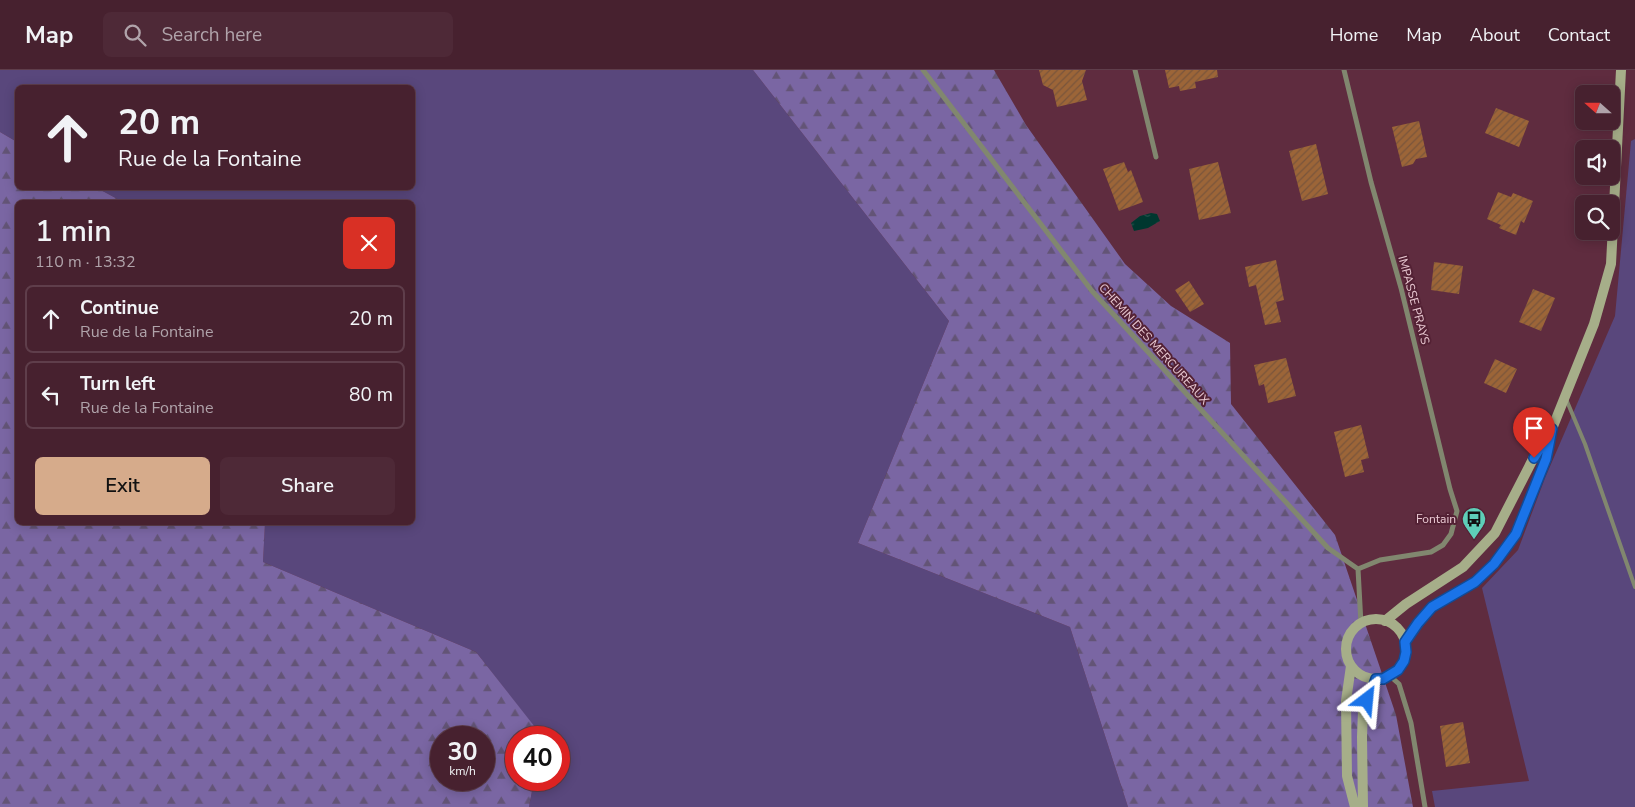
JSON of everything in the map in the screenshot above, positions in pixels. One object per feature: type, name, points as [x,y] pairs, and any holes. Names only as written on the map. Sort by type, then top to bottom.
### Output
[{"type":"street","name":"CHEMIN DES MERCUREAUX","points":[[923,70],[1092,291],[1328,548],[1358,569]]},
{"type":"street","points":[[1135,70],[1156,156]]},
{"type":"street","name":"IMPASSE PRAYS","points":[[1344,70],[1371,182],[1401,288],[1457,511],[1451,534],[1443,545],[1431,552],[1380,560],[1358,569]]},
{"type":"street","points":[[1385,621],[1406,604],[1463,567],[1495,533],[1534,458],[1552,429],[1594,324],[1611,264],[1620,70]]},
{"type":"street","points":[[1405,642],[1432,607],[1475,582],[1494,564],[1516,534],[1546,459],[1552,429]]},
{"type":"street","points":[[1358,569],[1361,624]]},
{"type":"street","points":[[1377,619],[1385,621],[1394,625],[1401,633],[1405,642],[1406,652],[1404,661],[1398,670],[1390,676],[1376,679],[1366,678],[1351,666],[1347,658],[1348,638],[1353,630],[1361,624],[1377,619]]},
{"type":"street","points":[[1351,666],[1346,701],[1347,776],[1355,807]]},
{"type":"street","points":[[1390,676],[1399,684],[1412,723],[1425,807]]},
{"type":"street","points":[[1363,807],[1362,737],[1364,711],[1376,679]]},
{"type":"lane","points":[[1565,397],[1585,444],[1635,587]]},
{"type":"shaded area","points":[[0,70],[753,70],[949,321],[858,543],[1070,627],[1128,807],[529,807],[532,791],[570,791],[570,726],[533,726],[476,652],[263,562],[265,525],[415,525],[415,200],[119,200],[101,190],[415,190],[415,85],[15,85],[15,141],[0,132]]},
{"type":"shaded area","points":[[1635,139],[1635,807],[1435,807],[1432,791],[1529,781],[1482,588],[1518,550],[1545,478],[1615,316],[1631,141]]},
{"type":"green space","points":[[753,70],[994,70],[1026,125],[1125,264],[1171,306],[1230,343],[1231,404],[1335,535],[1396,715],[1413,807],[1128,807],[1070,627],[858,543],[949,321]]},
{"type":"green space","points":[[0,132],[15,141],[15,190],[101,190],[119,200],[15,200],[15,525],[265,525],[263,562],[476,652],[534,726],[505,726],[505,791],[532,791],[529,807],[0,807]]},
{"type":"water","points":[[1151,213],[1157,214],[1160,221],[1148,228],[1134,231],[1131,223],[1140,216]]},
{"type":"building","points":[[1039,70],[1086,70],[1082,81],[1087,100],[1057,107],[1053,90],[1043,85]]},
{"type":"building","points":[[1165,70],[1217,70],[1218,77],[1195,82],[1196,88],[1180,91],[1179,86],[1169,88]]},
{"type":"building","points":[[1496,108],[1529,121],[1519,147],[1485,133]]},
{"type":"building","points":[[1419,121],[1427,157],[1416,159],[1413,164],[1402,167],[1392,127]]},
{"type":"building","points":[[1316,144],[1328,194],[1302,201],[1289,151]]},
{"type":"building","points":[[1124,162],[1128,172],[1131,170],[1143,202],[1119,211],[1103,169]]},
{"type":"building","points":[[1218,162],[1231,213],[1199,220],[1189,169]]},
{"type":"building","points":[[1498,192],[1511,197],[1513,193],[1533,201],[1524,223],[1521,221],[1516,235],[1499,228],[1501,225],[1487,219]]},
{"type":"building","points":[[1276,260],[1284,300],[1276,302],[1281,322],[1265,325],[1256,285],[1249,287],[1245,267]]},
{"type":"building","points":[[1434,262],[1463,266],[1459,294],[1431,290]]},
{"type":"building","points":[[1189,281],[1204,304],[1190,312],[1175,290]]},
{"type":"building","points":[[1533,289],[1555,298],[1541,331],[1519,322]]},
{"type":"building","points":[[1286,358],[1296,396],[1268,403],[1264,384],[1259,386],[1254,365]]},
{"type":"building","points":[[1495,359],[1517,369],[1506,393],[1484,383]]},
{"type":"building","points":[[1361,425],[1369,458],[1361,460],[1364,472],[1345,477],[1334,432]]},
{"type":"building","points":[[1463,722],[1470,763],[1446,767],[1440,726]]},
{"type":"place","name":"Fontain","points":[[1474,540]]},
{"type":"route","points":[[1367,700],[1376,679],[1383,679],[1398,670],[1404,661],[1406,652],[1405,642],[1432,607],[1475,582],[1494,564],[1516,534],[1546,459],[1552,429],[1534,458]]}]
